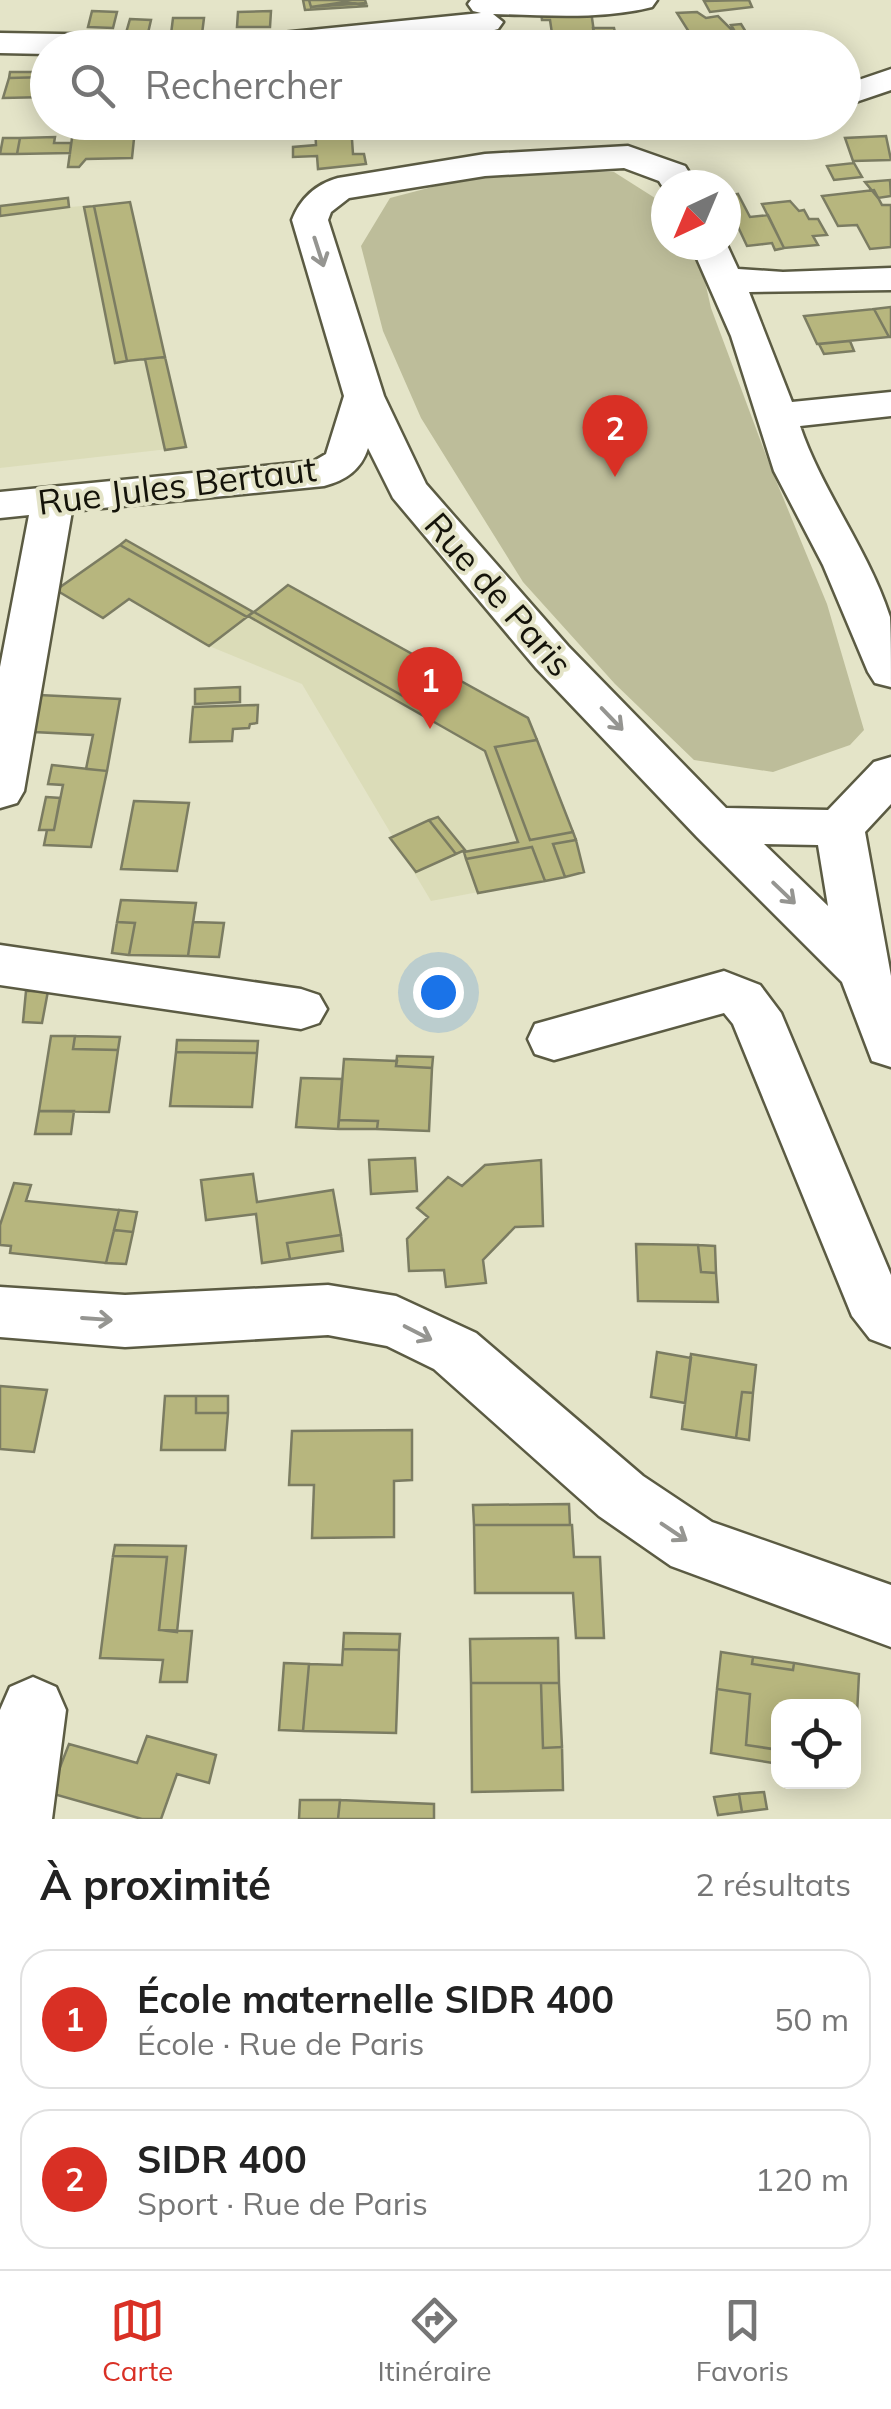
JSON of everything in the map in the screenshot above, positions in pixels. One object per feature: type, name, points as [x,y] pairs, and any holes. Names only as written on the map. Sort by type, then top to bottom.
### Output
[{"type":"street","points":[[384,30],[641,0]]},
{"type":"street","points":[[0,43],[30,43]]},
{"type":"street","points":[[861,90],[891,79]]},
{"type":"street","points":[[280,200],[393,178],[471,149],[628,157],[662,170]]},
{"type":"street","name":"Rue de Paris","points":[[338,190],[315,207],[310,220],[364,396],[408,488],[552,657],[714,825],[864,972]]},
{"type":"street","points":[[718,262],[801,283],[891,278]]},
{"type":"street","points":[[718,262],[796,471],[846,565],[891,672]]},
{"type":"street","name":"Rue Jules Bertaut","points":[[0,509],[324,473],[344,460],[364,396]]},
{"type":"street","points":[[777,416],[891,404]]},
{"type":"street","name":"Rue Jules Bertaut","points":[[52,504],[202,494],[408,488]]},
{"type":"street","points":[[0,791],[52,504]]},
{"type":"street","points":[[846,565],[891,561]]},
{"type":"street","points":[[714,825],[840,828],[891,774]]},
{"type":"street","name":"Rue de Paris","points":[[840,828],[870,875],[864,972],[891,1046]]},
{"type":"street","points":[[0,964],[301,1009]]},
{"type":"street","points":[[554,1039],[724,991],[742,999],[755,1013],[872,1298],[891,1321]]},
{"type":"street","points":[[0,1312],[125,1321],[328,1310],[396,1322],[455,1352],[621,1496],[694,1545],[891,1616]]},
{"type":"street","points":[[18,1819],[33,1710]]},
{"type":"shaded area","points":[[541,172],[614,172],[651,195],[651,260],[700,260],[711,308],[827,604],[864,730],[850,745],[773,772],[694,760],[615,684],[523,582],[421,418],[383,331],[361,246],[390,198],[455,181]]},
{"type":"shaded area","points":[[68,198],[70,207],[130,202],[186,447],[0,468],[0,206]]},
{"type":"shaded area","points":[[126,540],[253,612],[288,585],[528,718],[584,872],[431,901],[302,684],[209,646],[129,599],[103,618],[56,590]]},
{"type":"building","points":[[303,0],[309,0],[311,7],[345,2],[368,6],[305,10]]},
{"type":"building","points":[[309,0],[365,0],[366,3],[311,7]]},
{"type":"building","points":[[749,0],[752,7],[710,12],[704,1]]},
{"type":"building","points":[[92,11],[117,12],[113,28],[88,27]]},
{"type":"building","points":[[271,11],[270,27],[237,27],[238,12]]},
{"type":"building","points":[[591,11],[594,30],[552,30],[550,20],[542,20],[541,12]]},
{"type":"building","points":[[677,13],[718,16],[732,30],[688,30]]},
{"type":"building","points":[[173,18],[204,18],[202,30],[172,30]]},
{"type":"building","points":[[130,19],[151,20],[149,30],[127,30]]},
{"type":"building","points":[[10,72],[30,72],[30,77],[9,78]]},
{"type":"building","points":[[30,77],[30,97],[3,98],[9,78]]},
{"type":"building","points":[[886,136],[891,160],[853,161],[846,140]]},
{"type":"building","points":[[3,138],[20,138],[17,154],[0,154]]},
{"type":"building","points":[[20,138],[71,143],[70,153],[17,154]]},
{"type":"building","points":[[72,140],[134,140],[132,158],[86,159],[79,167],[68,167]]},
{"type":"building","points":[[316,140],[352,140],[353,154],[364,154],[366,164],[318,169],[317,156],[293,157],[293,147],[316,145]]},
{"type":"building","points":[[854,163],[862,177],[834,180],[827,166]]},
{"type":"building","points":[[890,180],[891,196],[878,198],[865,182]]},
{"type":"building","points":[[874,190],[882,205],[891,205],[891,247],[870,249],[857,225],[838,226],[822,196]]},
{"type":"building","points":[[68,198],[69,207],[0,216],[0,206]]},
{"type":"building","points":[[741,200],[750,217],[768,215],[784,248],[775,250],[772,243],[747,246],[741,233]]},
{"type":"building","points":[[790,201],[799,211],[804,210],[809,219],[818,219],[827,235],[813,236],[818,245],[784,248],[762,204]]},
{"type":"building","points":[[130,202],[165,357],[127,361],[94,206]]},
{"type":"building","points":[[94,206],[127,361],[115,363],[84,207]]},
{"type":"building","points":[[891,307],[891,337],[889,337],[874,309]]},
{"type":"building","points":[[874,309],[889,337],[817,344],[804,316]]},
{"type":"building","points":[[850,341],[854,351],[824,354],[819,344]]},
{"type":"building","points":[[165,357],[186,447],[165,450],[145,359]]},
{"type":"building","points":[[126,540],[253,612],[247,617],[120,545]]},
{"type":"building","points":[[120,545],[247,617],[209,646],[129,599],[103,618],[56,590]]},
{"type":"building","points":[[288,585],[459,680],[426,709],[254,612]]},
{"type":"building","points":[[254,612],[426,709],[459,680],[528,718],[537,740],[495,747],[530,840],[573,832],[576,840],[553,844],[565,877],[545,881],[532,847],[466,859],[464,852],[518,842],[485,751],[248,616]]},
{"type":"building","points":[[240,687],[240,702],[195,704],[195,689]]},
{"type":"building","points":[[39,695],[120,699],[107,771],[86,769],[93,735],[34,732]]},
{"type":"building","points":[[258,705],[257,723],[233,729],[232,741],[190,742],[193,707]]},
{"type":"building","points":[[537,740],[573,832],[530,840],[495,747]]},
{"type":"building","points":[[52,765],[107,771],[91,847],[44,845],[47,830],[54,830],[63,785],[48,784]]},
{"type":"building","points":[[46,797],[60,798],[54,830],[39,830]]},
{"type":"building","points":[[134,801],[189,803],[177,871],[121,869]]},
{"type":"building","points":[[438,817],[465,850],[456,854],[429,820]]},
{"type":"building","points":[[429,820],[456,854],[416,872],[390,838]]},
{"type":"building","points":[[576,840],[584,872],[565,877],[553,844]]},
{"type":"building","points":[[532,847],[545,881],[478,893],[466,859]]},
{"type":"building","points":[[121,900],[196,903],[188,956],[129,955],[135,923],[117,922]]},
{"type":"building","points":[[117,922],[135,923],[129,955],[112,953]]},
{"type":"building","points":[[193,922],[224,923],[219,957],[188,956]]},
{"type":"building","points":[[26,991],[48,991],[42,1023],[23,1022]]},
{"type":"building","points":[[51,1036],[75,1036],[73,1049],[118,1050],[109,1112],[39,1111]]},
{"type":"building","points":[[75,1036],[120,1037],[118,1050],[73,1049]]},
{"type":"building","points":[[177,1040],[258,1041],[257,1053],[176,1052]]},
{"type":"building","points":[[176,1052],[257,1053],[252,1107],[170,1106]]},
{"type":"building","points":[[397,1056],[433,1057],[432,1068],[396,1066]]},
{"type":"building","points":[[344,1059],[397,1061],[396,1066],[432,1068],[429,1131],[377,1129],[378,1121],[339,1120]]},
{"type":"building","points":[[301,1078],[342,1079],[338,1129],[296,1127]]},
{"type":"building","points":[[39,1111],[74,1111],[71,1134],[35,1134]]},
{"type":"building","points":[[339,1120],[378,1121],[377,1129],[338,1129]]},
{"type":"building","points":[[415,1158],[417,1191],[371,1194],[369,1160]]},
{"type":"building","points":[[541,1160],[543,1226],[515,1227],[483,1260],[486,1283],[446,1287],[444,1270],[409,1271],[407,1239],[428,1217],[417,1208],[448,1177],[462,1186],[485,1165]]},
{"type":"building","points":[[253,1174],[257,1202],[333,1190],[341,1235],[287,1243],[290,1259],[262,1263],[256,1214],[206,1220],[201,1180]]},
{"type":"building","points":[[14,1183],[31,1185],[26,1201],[119,1210],[106,1263],[10,1253],[11,1246],[0,1245],[0,1225]]},
{"type":"building","points":[[119,1210],[137,1212],[133,1232],[114,1230]]},
{"type":"building","points":[[114,1230],[133,1232],[126,1264],[106,1263]]},
{"type":"building","points":[[341,1235],[343,1251],[290,1259],[287,1243]]},
{"type":"building","points":[[636,1244],[698,1245],[701,1272],[716,1273],[718,1302],[638,1301]]},
{"type":"building","points":[[698,1245],[715,1246],[716,1273],[701,1272]]},
{"type":"building","points":[[657,1352],[691,1358],[685,1403],[651,1397]]},
{"type":"building","points":[[691,1354],[756,1365],[753,1393],[742,1392],[736,1438],[682,1429]]},
{"type":"building","points":[[0,1386],[47,1390],[34,1452],[0,1449]]},
{"type":"building","points":[[742,1392],[753,1393],[749,1440],[736,1438]]},
{"type":"building","points":[[165,1396],[196,1396],[196,1413],[228,1413],[225,1450],[161,1450]]},
{"type":"building","points":[[196,1396],[228,1396],[228,1413],[196,1413]]},
{"type":"building","points":[[412,1430],[412,1480],[394,1481],[394,1537],[312,1538],[314,1485],[289,1485],[292,1431]]},
{"type":"building","points":[[569,1504],[570,1525],[474,1525],[473,1505]]},
{"type":"building","points":[[474,1525],[572,1525],[574,1557],[600,1557],[604,1638],[576,1638],[573,1593],[475,1593]]},
{"type":"building","points":[[115,1545],[186,1546],[177,1632],[159,1630],[167,1557],[113,1556]]},
{"type":"building","points":[[113,1556],[167,1557],[159,1630],[192,1631],[187,1682],[160,1682],[163,1660],[100,1658]]},
{"type":"building","points":[[344,1633],[400,1634],[399,1650],[343,1649]]},
{"type":"building","points":[[558,1638],[559,1683],[471,1683],[470,1639]]},
{"type":"building","points":[[343,1649],[399,1650],[396,1733],[303,1731],[309,1664],[342,1665]]},
{"type":"building","points":[[721,1652],[753,1657],[752,1664],[793,1670],[794,1663],[859,1674],[858,1699],[771,1699],[771,1749],[746,1745],[750,1694],[717,1689]]},
{"type":"building","points":[[753,1657],[794,1663],[793,1670],[752,1664]]},
{"type":"building","points":[[284,1663],[309,1664],[303,1731],[279,1730]]},
{"type":"building","points":[[471,1683],[541,1683],[543,1748],[562,1747],[563,1790],[472,1792]]},
{"type":"building","points":[[541,1683],[559,1683],[562,1747],[543,1748]]},
{"type":"building","points":[[717,1689],[750,1694],[746,1745],[771,1749],[771,1763],[711,1753]]},
{"type":"building","points":[[147,1736],[216,1755],[209,1783],[177,1774],[161,1819],[142,1819],[50,1793],[69,1744],[137,1763]]},
{"type":"building","points":[[764,1792],[767,1809],[742,1812],[739,1794]]},
{"type":"building","points":[[739,1794],[742,1812],[718,1815],[714,1797]]},
{"type":"building","points":[[300,1800],[340,1800],[338,1819],[299,1819]]},
{"type":"building","points":[[340,1800],[434,1804],[434,1819],[338,1819]]},
{"type":"place","name":"SIDR 400","points":[[615,477]]},
{"type":"place","name":"École maternelle SIDR 400","points":[[430,729]]}]
